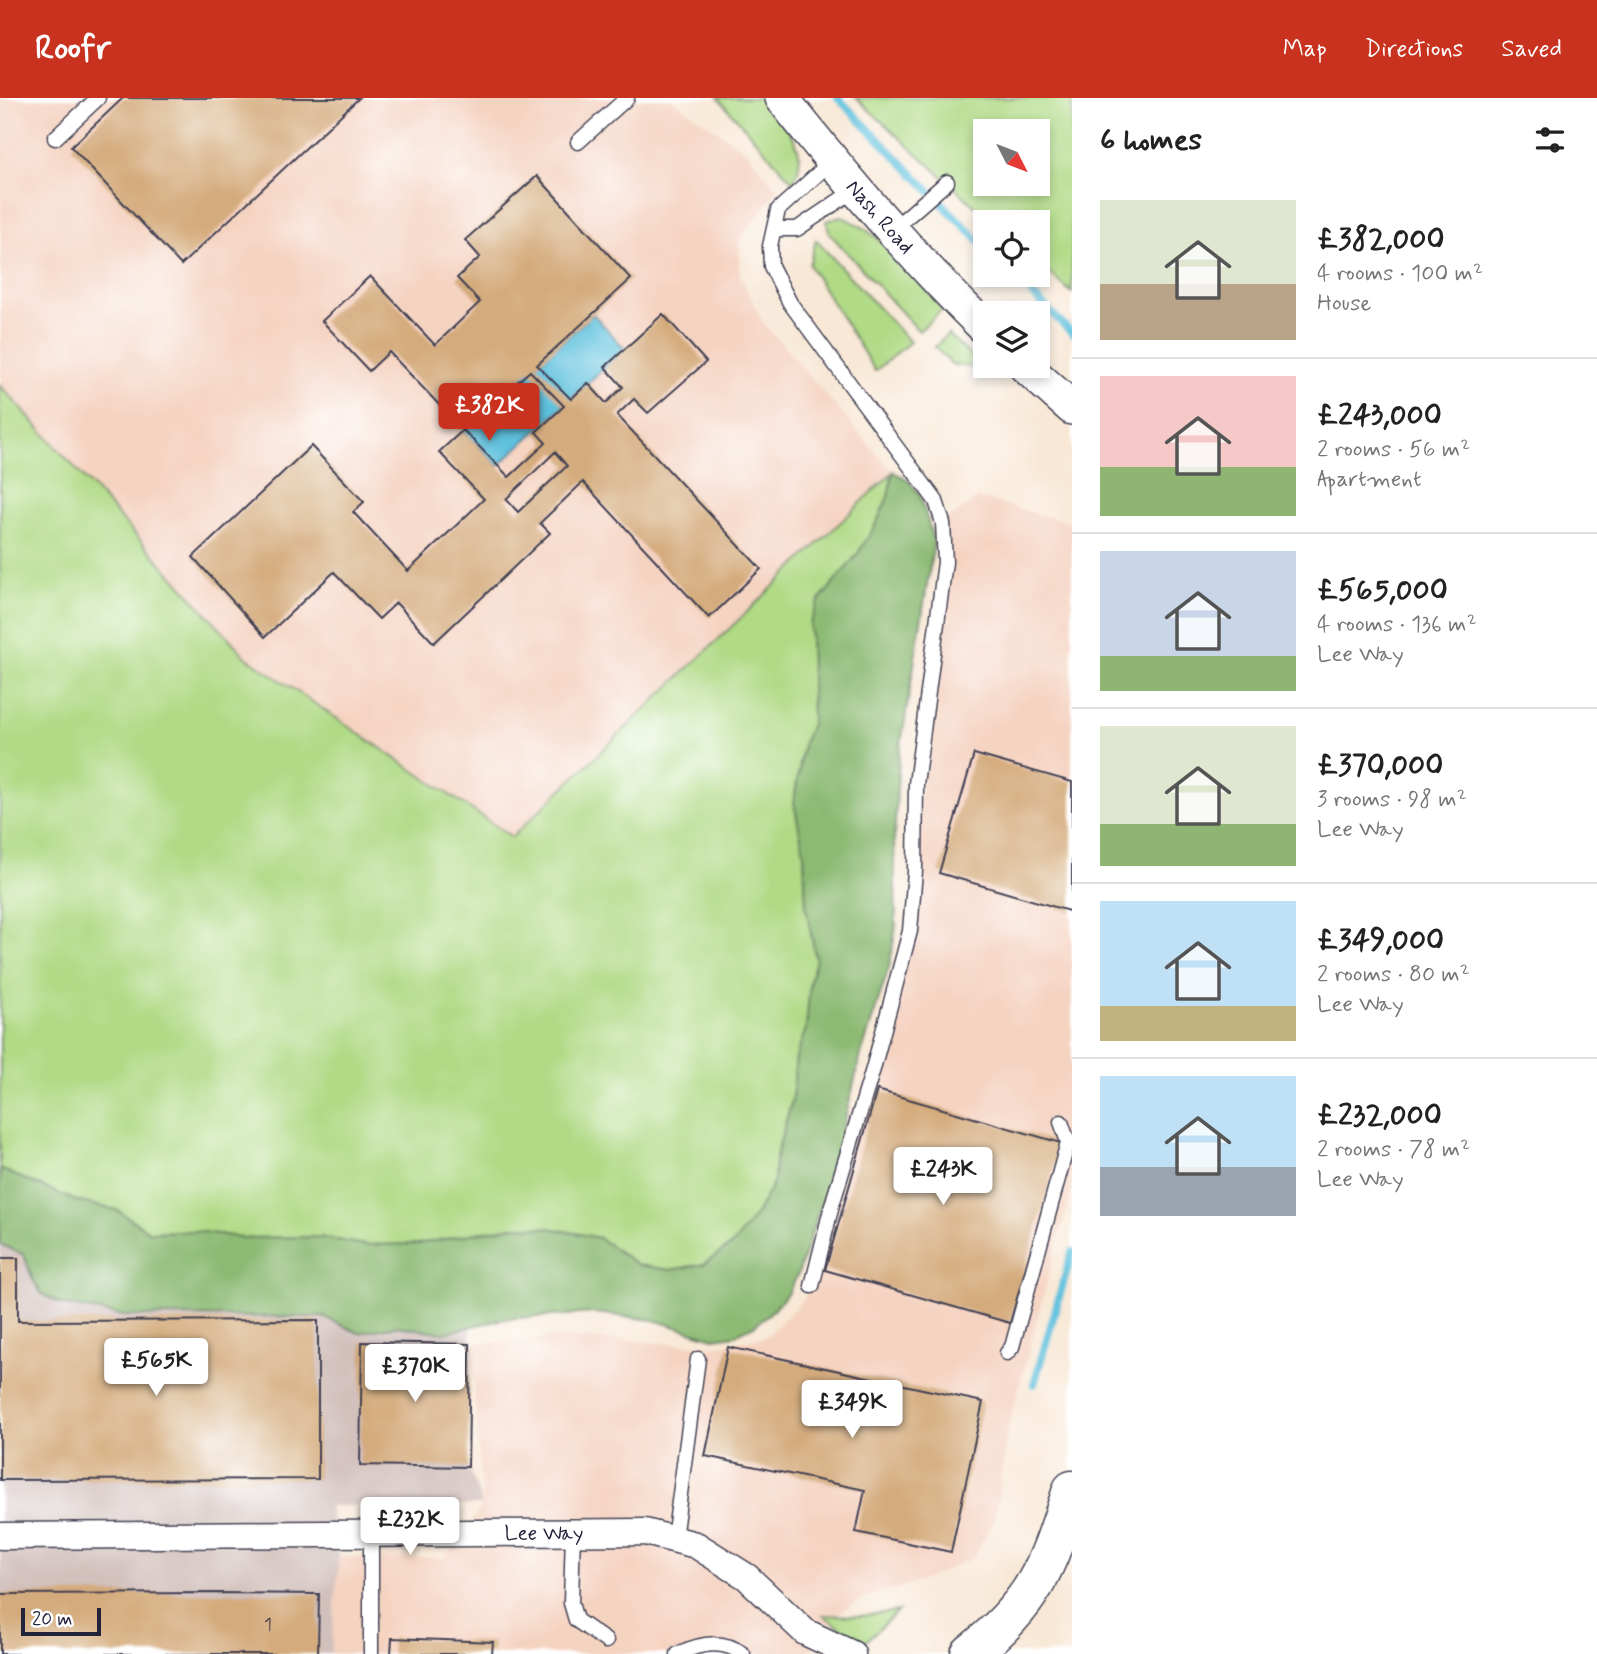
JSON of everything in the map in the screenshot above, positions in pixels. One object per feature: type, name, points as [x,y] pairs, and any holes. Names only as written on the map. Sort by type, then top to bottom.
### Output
[{"type":"main road","points":[[970,1654],[1016,1612],[1037,1585],[1072,1490]]},
{"type":"street","name":"Nash Road","points":[[782,98],[856,189],[947,292],[973,317]]},
{"type":"street","points":[[1038,378],[1072,408]]},
{"type":"street","name":"Lee Way","points":[[0,1536],[645,1532],[696,1545],[747,1577],[808,1643],[852,1654]]},
{"type":"lane","points":[[55,138],[98,98]]},
{"type":"lane","points":[[578,142],[627,98]]},
{"type":"lane","points":[[812,1286],[832,1205],[873,1069],[910,931],[915,871],[916,784],[945,562],[943,523],[925,482],[790,303],[772,266],[770,246],[778,211],[832,161]]},
{"type":"lane","points":[[892,230],[947,182]]},
{"type":"lane","points":[[776,229],[797,229],[856,189]]},
{"type":"lane","points":[[1007,1353],[1012,1347],[1068,1142],[1061,1122]]},
{"type":"lane","points":[[674,1539],[698,1359]]},
{"type":"lane","points":[[573,1531],[571,1603],[576,1620],[606,1641]]},
{"type":"lane","points":[[371,1654],[372,1533]]},
{"type":"lane","points":[[678,1654],[704,1644],[725,1644],[743,1654]]},
{"type":"shaded area","points":[[0,98],[670,98],[747,152],[778,190],[739,241],[740,274],[762,321],[893,472],[512,837],[246,657],[0,385]]},
{"type":"shaded area","points":[[978,498],[1072,523],[1072,1187],[1007,1433],[995,1519],[973,1558],[927,1579],[859,1600],[833,1618],[808,1654],[331,1654],[339,1557],[444,1558],[483,1505],[470,1344],[559,1337],[714,1346],[766,1337],[805,1298],[910,931],[943,523]]},
{"type":"shaded area","points":[[0,1197],[472,1294],[468,1467],[483,1505],[329,1506],[339,1557],[331,1654],[0,1654]]},
{"type":"green space","points":[[718,98],[762,98],[786,127],[798,147],[800,158],[793,182]]},
{"type":"green space","points":[[856,98],[1072,98],[1072,293],[1050,274],[1050,210],[979,210]]},
{"type":"green space","points":[[841,217],[855,223],[883,243],[943,309],[919,331],[830,234],[826,221]]},
{"type":"green space","points":[[816,240],[910,342],[875,371],[809,265]]},
{"type":"green space","points":[[948,334],[973,358],[973,367],[952,365],[935,347]]},
{"type":"green space","points":[[0,385],[246,657],[512,837],[893,472],[888,497],[876,524],[857,555],[819,601],[810,624],[812,722],[803,745],[794,802],[804,853],[806,907],[816,960],[810,981],[806,1029],[796,1057],[792,1100],[775,1160],[774,1181],[757,1213],[734,1243],[704,1264],[670,1270],[638,1265],[599,1238],[549,1228],[514,1226],[418,1244],[366,1245],[318,1237],[244,1238],[197,1231],[150,1232],[117,1210],[76,1201],[0,1169]]},
{"type":"green space","points":[[893,472],[907,479],[920,495],[934,542],[899,756],[894,840],[896,925],[890,964],[861,1055],[830,1178],[798,1274],[788,1293],[772,1311],[754,1326],[735,1335],[714,1338],[653,1320],[596,1313],[503,1319],[444,1333],[397,1326],[359,1333],[324,1317],[124,1316],[61,1304],[42,1294],[33,1280],[24,1255],[0,1244],[0,1169],[76,1201],[117,1210],[150,1232],[197,1231],[244,1238],[318,1237],[366,1245],[418,1244],[515,1226],[549,1228],[599,1238],[638,1265],[670,1270],[704,1264],[734,1243],[757,1213],[774,1181],[775,1160],[792,1100],[796,1057],[806,1029],[810,981],[816,960],[806,907],[804,853],[794,802],[803,745],[812,721],[810,624],[819,601],[857,555],[876,524],[888,497]]},
{"type":"green space","points":[[898,1611],[863,1644],[823,1615],[860,1616]]},
{"type":"water","points":[[593,314],[625,349],[498,466],[463,430]]},
{"type":"building","points":[[123,98],[359,98],[181,265],[71,147]]},
{"type":"building","points":[[537,176],[631,279],[537,365],[571,399],[588,383],[606,403],[623,387],[605,367],[663,314],[706,362],[648,413],[634,399],[617,415],[761,569],[709,618],[583,482],[540,523],[550,533],[434,643],[396,603],[379,619],[334,572],[265,637],[193,557],[311,446],[364,502],[353,512],[408,571],[484,499],[439,452],[463,430],[389,352],[369,371],[322,321],[370,276],[435,345],[480,302],[457,278],[480,257],[465,240]],"holes":[[[530,371],[564,406],[536,432],[546,443],[509,477],[463,430]],[[555,452],[567,466],[518,512],[506,499]]]},
{"type":"building","points":[[974,754],[1072,782],[1072,912],[939,873]]},
{"type":"building","points":[[877,1090],[1061,1143],[1010,1323],[825,1270]]},
{"type":"building","points":[[0,1258],[18,1258],[18,1321],[318,1320],[318,1479],[0,1480]]},
{"type":"building","points":[[362,1342],[470,1344],[468,1467],[360,1465]]},
{"type":"building","points":[[728,1347],[983,1402],[951,1552],[856,1532],[865,1490],[705,1456]]},
{"type":"building","points":[[0,1594],[319,1594],[318,1654],[0,1654]]},
{"type":"building","points":[[392,1638],[493,1642],[492,1654],[391,1654]]},
{"type":"waterway","points":[[838,98],[973,235]]},
{"type":"waterway","points":[[1025,287],[1072,333]]},
{"type":"waterway","points":[[1034,1384],[1072,1252]]}]
